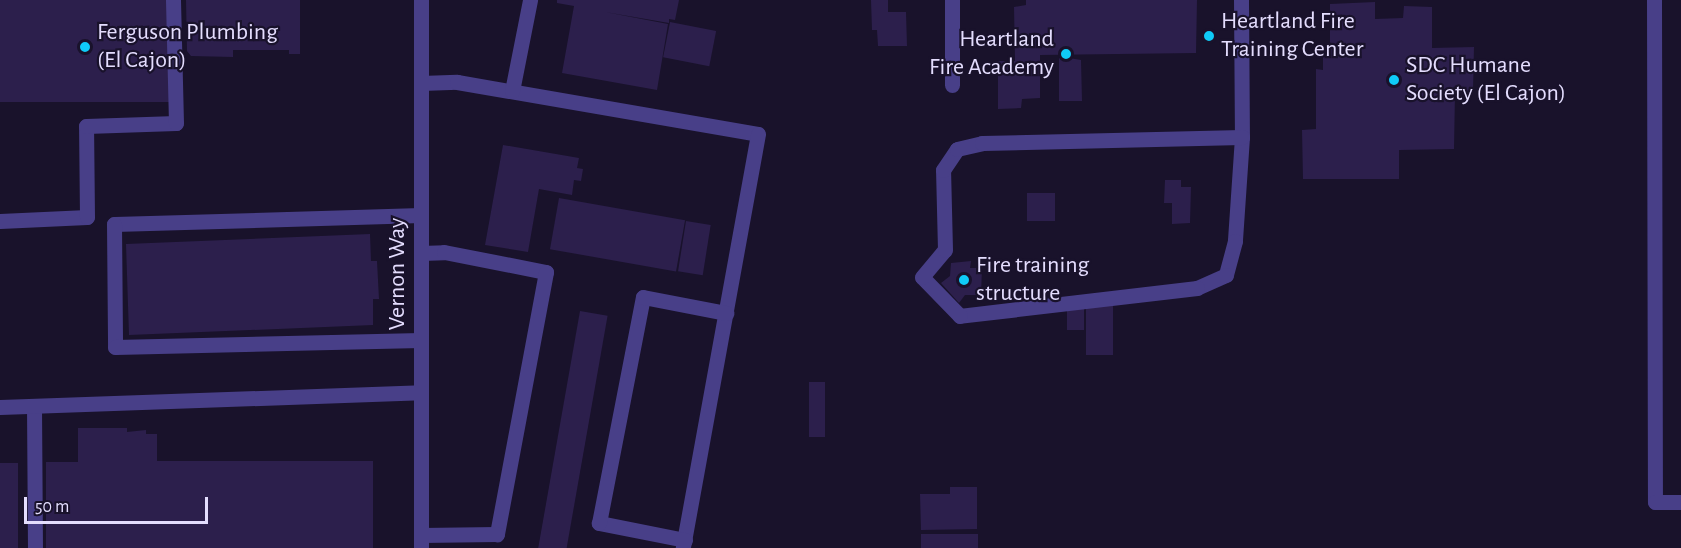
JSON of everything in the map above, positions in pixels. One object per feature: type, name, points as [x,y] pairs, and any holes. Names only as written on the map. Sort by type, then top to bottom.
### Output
[{"type":"street","points":[[0,220],[87,217],[86,126],[176,123],[173,0]]},
{"type":"street","name":"Vernon Way","points":[[421,0],[421,541]]},
{"type":"street","points":[[512,91],[530,0]]},
{"type":"street","points":[[952,0],[952,86]]},
{"type":"street","points":[[1241,0],[1242,137],[1235,241],[1226,275],[1197,288],[960,316],[922,277],[945,250],[943,170],[957,149],[982,143],[1242,137]]},
{"type":"street","points":[[1654,0],[1655,502],[1681,502]]},
{"type":"street","points":[[421,83],[457,82],[758,134],[726,313],[684,544],[599,523],[643,297],[726,313]]},
{"type":"street","points":[[421,215],[114,224],[115,347],[421,340]]},
{"type":"street","points":[[421,253],[444,252],[546,272],[497,534],[421,541]]},
{"type":"street","points":[[0,407],[421,392]]},
{"type":"street","points":[[34,406],[35,548]]},
{"type":"building","name":"Ferguson Plumbing (El Cajon)","points":[[0,0],[169,0],[169,102],[0,102]]},
{"type":"building","points":[[186,0],[300,0],[300,54],[289,54],[289,50],[233,50],[233,57],[191,56],[187,51]]},
{"type":"building","points":[[557,0],[679,0],[675,20],[669,19],[669,23],[605,12],[668,24],[657,90],[562,73],[574,6],[557,3]]},
{"type":"building","points":[[871,0],[888,0],[888,12],[906,12],[907,46],[878,46],[877,30],[872,30]]},
{"type":"building","name":"Heartland Fire Academy","points":[[1026,0],[1197,0],[1196,53],[1040,55],[1040,98],[1022,99],[1021,108],[998,109],[998,61],[1015,61],[1014,7],[1026,5]]},
{"type":"building","name":"SDC Humane Society (El Cajon)","points":[[1375,2],[1375,19],[1403,18],[1404,6],[1432,7],[1432,48],[1474,47],[1473,91],[1455,93],[1454,149],[1399,150],[1399,179],[1303,179],[1302,130],[1316,129],[1316,69],[1323,70],[1323,48],[1330,48],[1330,4]]},
{"type":"building","points":[[670,22],[716,31],[709,66],[663,57]]},
{"type":"building","points":[[1059,58],[1081,60],[1082,101],[1059,101]]},
{"type":"building","points":[[503,145],[579,158],[577,168],[583,169],[581,181],[574,180],[572,195],[539,189],[528,252],[485,245]]},
{"type":"building","points":[[1165,180],[1181,180],[1181,187],[1191,187],[1190,223],[1172,224],[1172,203],[1164,203]]},
{"type":"building","name":"Fire training structure","points":[[1027,193],[1055,193],[1055,221],[1027,221]]},
{"type":"building","points":[[559,198],[685,220],[676,271],[550,249]]},
{"type":"building","points":[[686,221],[711,225],[703,275],[678,271]]},
{"type":"building","points":[[370,234],[371,261],[377,261],[379,299],[373,299],[373,325],[129,335],[126,244]]},
{"type":"building","name":"Fire training structure","points":[[971,261],[970,268],[982,268],[981,295],[965,295],[959,303],[941,283],[950,276],[951,263]]},
{"type":"building","points":[[1067,302],[1084,302],[1084,330],[1067,330]]},
{"type":"building","points":[[1086,302],[1113,302],[1113,355],[1086,355]]},
{"type":"building","points":[[580,311],[608,316],[567,548],[538,548]]},
{"type":"building","points":[[809,382],[825,382],[825,437],[809,437]]},
{"type":"building","points":[[78,428],[127,428],[127,432],[146,430],[146,434],[157,434],[157,461],[373,461],[373,548],[46,548],[46,462],[78,462]]},
{"type":"building","points":[[0,463],[18,463],[18,548],[0,548]]},
{"type":"building","points":[[950,487],[977,487],[977,529],[921,530],[920,494],[950,494]]},
{"type":"building","points":[[921,534],[978,534],[978,548],[921,548]]},
{"type":"place","name":"Heartland Fire Training Center","points":[[1209,36]]},
{"type":"place","name":"Ferguson Plumbing (El Cajon)","points":[[85,47]]},
{"type":"place","name":"Heartland Fire Academy","points":[[1066,54]]},
{"type":"place","name":"SDC Humane Society (El Cajon)","points":[[1394,80]]},
{"type":"place","name":"Fire training structure","points":[[964,280]]}]
